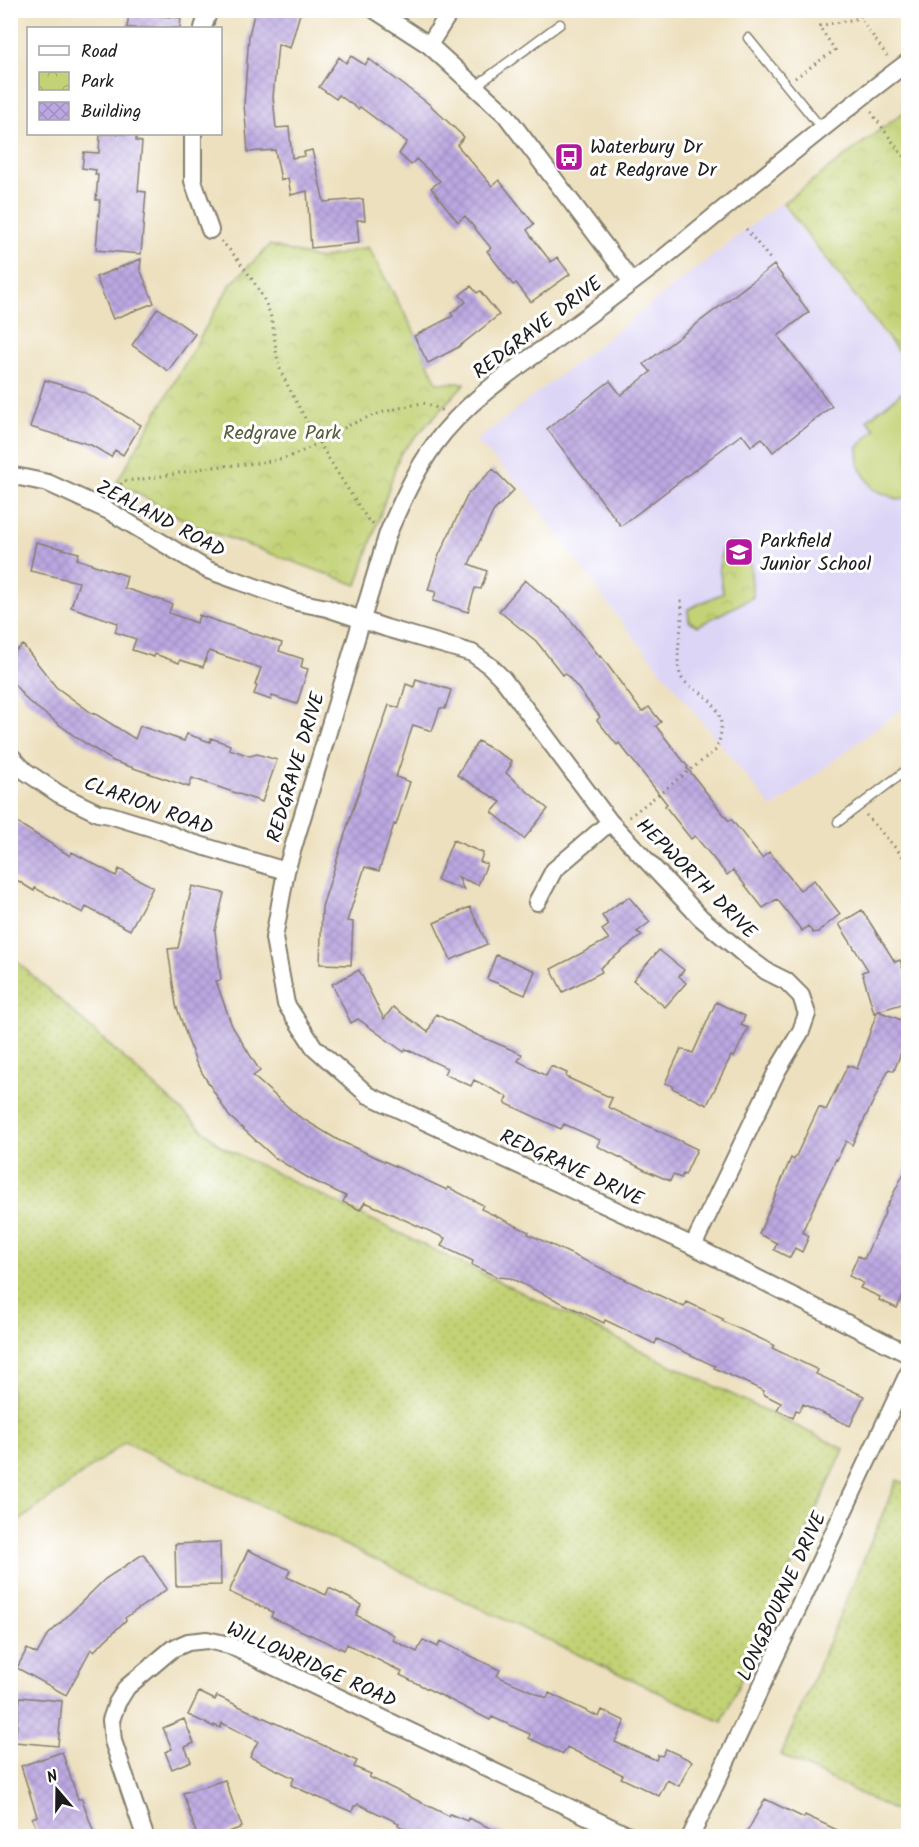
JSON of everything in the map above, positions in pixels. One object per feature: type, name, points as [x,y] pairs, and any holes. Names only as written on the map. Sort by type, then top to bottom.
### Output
[{"type":"street","points":[[203,27],[209,10]]},
{"type":"street","points":[[375,10],[429,45],[505,114],[632,282]]},
{"type":"street","points":[[429,45],[451,10]]},
{"type":"street","name":"REDGRAVE DRIVE","points":[[903,66],[632,282],[493,385],[435,444],[402,501],[388,533],[286,871],[274,938],[286,1004],[314,1047],[368,1095],[693,1246],[909,1354]]},
{"type":"street","points":[[193,135],[193,181],[210,230]]},
{"type":"street","name":"ZEALAND ROAD","points":[[10,476],[48,483],[106,509],[208,570],[297,602],[327,608],[361,620]]},
{"type":"street","name":"HEPWORTH DRIVE","points":[[361,620],[472,653],[490,666],[518,697],[613,825],[701,918],[747,957],[786,981],[801,996],[807,1014],[801,1031],[772,1081],[693,1246]]},
{"type":"street","name":"CLARION ROAD","points":[[10,755],[26,771],[60,794],[98,813],[110,814],[176,838],[286,871]]},
{"type":"street","points":[[537,902],[555,870],[613,825]]},
{"type":"street","name":"LONGBOURNE DRIVE","points":[[691,1836],[909,1374]]},
{"type":"street","name":"WILLOWRIDGE ROAD","points":[[145,1836],[114,1741],[111,1720],[117,1702],[127,1688],[172,1649],[188,1642],[207,1640],[229,1645],[629,1836]]},
{"type":"lane","points":[[476,86],[560,24]]},
{"type":"lane","points":[[748,38],[822,129]]},
{"type":"lane","points":[[838,822],[909,769]]},
{"type":"path","points":[[860,18],[863,10]]},
{"type":"path","points":[[860,18],[903,66]]},
{"type":"path","points":[[786,84],[835,50],[819,26],[860,18]]},
{"type":"path","points":[[861,98],[909,163]]},
{"type":"path","points":[[746,229],[770,259]]},
{"type":"path","points":[[210,230],[233,253],[264,300],[272,320],[276,355],[282,374],[318,443],[368,520],[388,533]]},
{"type":"path","points":[[106,509],[123,482],[205,468],[274,460],[297,453],[360,420],[415,405],[428,404],[458,419]]},
{"type":"path","points":[[613,825],[716,750],[720,739],[722,727],[717,710],[705,695],[680,677],[678,649],[682,605],[680,596]]},
{"type":"path","points":[[859,807],[909,862]]},
{"type":"shaded area","name":"Parkfield Junior School","points":[[780,203],[908,367],[908,704],[772,808],[616,615],[525,490],[476,441]]},
{"type":"green space","points":[[908,109],[908,364],[783,203]]},
{"type":"green space","name":"Redgrave Park","points":[[270,245],[319,259],[368,247],[412,327],[437,383],[465,383],[400,454],[357,585],[195,526],[117,482],[230,285]]},
{"type":"green space","points":[[901,393],[908,396],[908,497],[899,500],[873,489],[859,467],[858,447],[875,429],[867,420]]},
{"type":"green space","points":[[732,542],[749,549],[753,597],[698,626],[689,621],[688,609],[723,593],[719,568],[722,549]]},
{"type":"green space","points":[[11,956],[222,1147],[844,1449],[722,1722],[125,1442],[11,1527]]},
{"type":"green space","points":[[897,1480],[908,1485],[908,1817],[781,1755]]},
{"type":"building","points":[[255,10],[301,10],[290,48],[278,44],[273,97],[276,128],[289,127],[292,158],[305,156],[304,152],[312,150],[324,202],[363,199],[365,220],[357,220],[359,243],[311,248],[307,191],[291,195],[288,178],[281,180],[275,150],[248,152],[244,104],[249,35]]},
{"type":"building","points":[[129,13],[181,18],[180,27],[127,27]]},
{"type":"building","points":[[351,56],[365,65],[369,59],[429,104],[464,137],[457,145],[492,186],[499,180],[534,224],[527,230],[531,236],[551,262],[557,257],[570,274],[531,302],[516,283],[513,285],[487,251],[491,248],[465,216],[458,222],[431,188],[440,181],[416,159],[411,165],[399,154],[407,142],[360,107],[358,109],[339,95],[336,99],[319,87],[339,57],[346,63]]},
{"type":"building","points":[[100,135],[136,135],[136,141],[142,142],[138,191],[146,192],[141,254],[96,250],[100,200],[96,200],[98,175],[95,175],[96,170],[82,168],[84,152],[99,153]]},
{"type":"building","points":[[141,259],[140,269],[154,303],[113,319],[96,277]]},
{"type":"building","points":[[774,265],[809,312],[778,336],[832,406],[773,452],[762,438],[751,446],[742,434],[621,526],[547,429],[610,381],[621,395],[651,372],[644,364]]},
{"type":"building","points":[[471,286],[477,293],[480,291],[499,315],[457,348],[428,363],[414,336],[453,316],[451,313],[466,302],[460,295]]},
{"type":"building","points":[[158,308],[195,334],[168,371],[132,345]]},
{"type":"building","points":[[45,380],[84,392],[141,425],[123,455],[115,450],[111,457],[91,445],[30,427]]},
{"type":"building","points":[[493,469],[514,490],[493,512],[469,564],[487,571],[481,589],[475,588],[468,612],[433,601],[436,592],[428,590],[439,555],[468,494]]},
{"type":"building","points":[[36,542],[79,553],[77,559],[127,576],[124,588],[172,604],[169,613],[197,623],[199,615],[282,643],[279,651],[303,659],[301,667],[308,669],[297,704],[272,696],[271,700],[254,694],[261,668],[209,651],[203,667],[132,650],[136,639],[115,632],[118,623],[71,607],[79,582],[30,571]]},
{"type":"building","points":[[525,580],[566,614],[601,656],[642,712],[649,707],[661,722],[656,726],[687,768],[762,858],[769,852],[800,890],[814,880],[840,914],[818,932],[813,933],[808,926],[802,931],[777,899],[763,908],[733,870],[727,875],[695,836],[691,839],[619,743],[617,745],[597,720],[600,717],[577,687],[565,673],[563,675],[536,641],[499,611]]},
{"type":"building","points":[[23,645],[56,687],[93,714],[135,739],[140,726],[184,741],[187,734],[210,742],[211,738],[230,745],[229,749],[250,756],[257,754],[277,760],[262,802],[192,778],[189,787],[113,761],[77,738],[28,701],[10,679],[10,655]]},
{"type":"building","points":[[416,679],[451,690],[445,709],[440,708],[432,731],[413,725],[396,777],[410,782],[396,825],[394,824],[379,871],[365,867],[347,921],[353,922],[351,965],[320,964],[322,907],[351,815],[389,705],[399,708],[406,684],[414,687]]},
{"type":"building","points":[[478,741],[512,761],[506,773],[548,809],[524,839],[492,812],[501,802],[457,775]]},
{"type":"building","points":[[10,818],[70,856],[72,852],[116,876],[119,869],[153,887],[130,930],[86,907],[83,913],[35,888],[34,891],[10,876]]},
{"type":"building","points":[[453,840],[483,853],[480,862],[487,864],[478,885],[458,877],[464,890],[437,880]]},
{"type":"building","points":[[192,886],[224,893],[215,931],[221,980],[216,981],[232,1026],[260,1071],[253,1076],[298,1116],[338,1140],[447,1190],[448,1187],[483,1205],[481,1209],[529,1232],[528,1234],[684,1307],[687,1302],[774,1345],[772,1348],[818,1370],[816,1374],[864,1396],[850,1426],[803,1404],[799,1411],[796,1410],[793,1418],[777,1410],[781,1403],[763,1394],[764,1391],[714,1368],[715,1366],[657,1339],[655,1344],[605,1320],[604,1323],[510,1278],[497,1277],[472,1265],[473,1261],[441,1246],[445,1238],[365,1202],[360,1210],[343,1202],[346,1196],[310,1179],[275,1158],[229,1116],[196,1063],[176,1005],[168,949],[178,948]]},
{"type":"building","points":[[629,897],[650,922],[637,932],[642,935],[600,968],[602,972],[563,992],[551,969],[609,939],[602,930],[609,925],[602,916]]},
{"type":"building","points":[[470,907],[487,944],[451,960],[434,923]]},
{"type":"building","points":[[862,910],[895,962],[900,960],[909,987],[909,1002],[878,1011],[909,1023],[909,1031],[894,1071],[889,1069],[852,1145],[846,1141],[836,1159],[802,1232],[809,1236],[802,1252],[795,1248],[790,1258],[774,1250],[777,1243],[759,1234],[791,1158],[794,1160],[819,1107],[826,1110],[848,1065],[857,1069],[877,1012],[874,1013],[862,972],[868,970],[839,924]]},
{"type":"building","points":[[659,950],[684,970],[679,976],[686,983],[665,1007],[633,980]]},
{"type":"building","points":[[496,955],[535,971],[525,995],[487,979]]},
{"type":"building","points":[[359,970],[384,1019],[393,1007],[428,1032],[436,1014],[522,1054],[518,1061],[546,1076],[551,1066],[567,1073],[566,1077],[612,1098],[608,1107],[697,1149],[685,1175],[683,1174],[681,1178],[673,1175],[670,1181],[645,1170],[597,1146],[600,1140],[564,1124],[561,1129],[505,1103],[508,1097],[474,1080],[471,1086],[444,1074],[447,1068],[406,1049],[404,1052],[358,1019],[351,1023],[332,984]]},
{"type":"building","points":[[716,1002],[745,1016],[741,1025],[748,1028],[734,1057],[731,1056],[707,1105],[665,1083],[681,1049],[693,1053]]},
{"type":"building","points":[[909,1163],[909,1283],[897,1308],[860,1288],[863,1283],[849,1276],[858,1256],[864,1259],[884,1212]]},
{"type":"building","points":[[220,1542],[221,1585],[176,1586],[175,1544]]},
{"type":"building","points":[[248,1550],[290,1570],[287,1577],[326,1595],[329,1588],[353,1600],[361,1605],[356,1615],[394,1635],[392,1640],[417,1652],[423,1640],[438,1647],[440,1641],[500,1670],[497,1676],[547,1698],[549,1693],[599,1717],[602,1710],[625,1721],[615,1742],[656,1760],[658,1755],[662,1756],[666,1749],[692,1761],[679,1786],[667,1780],[659,1796],[621,1778],[623,1775],[567,1747],[563,1754],[529,1738],[530,1734],[492,1717],[490,1720],[400,1675],[402,1672],[347,1644],[344,1650],[271,1617],[273,1612],[229,1592]]},
{"type":"building","points":[[143,1554],[167,1589],[125,1618],[126,1620],[94,1651],[91,1649],[66,1695],[17,1668],[27,1649],[37,1654],[47,1636],[105,1579]]},
{"type":"building","points":[[199,1692],[215,1700],[217,1696],[357,1761],[354,1767],[371,1774],[369,1777],[449,1816],[450,1814],[467,1821],[468,1818],[508,1836],[404,1836],[407,1830],[398,1825],[399,1823],[358,1804],[354,1806],[352,1812],[291,1785],[294,1778],[250,1757],[258,1741],[222,1723],[220,1728],[214,1725],[214,1727],[188,1715]]},
{"type":"building","points":[[20,1697],[62,1701],[58,1746],[15,1742]]},
{"type":"building","points":[[184,1719],[194,1743],[185,1747],[191,1761],[172,1769],[165,1752],[172,1749],[163,1728]]},
{"type":"building","points":[[62,1752],[78,1799],[82,1799],[95,1836],[47,1836],[45,1831],[38,1834],[32,1818],[37,1816],[21,1766]]},
{"type":"building","points":[[225,1780],[242,1827],[218,1836],[197,1836],[183,1793]]},
{"type":"building","points":[[765,1799],[804,1818],[805,1815],[850,1836],[745,1836]]},
{"type":"place","name":"Waterbury Dr at Redgrave Dr","points":[[569,157]]},
{"type":"place","name":"Parkfield Junior School","points":[[739,552]]}]
